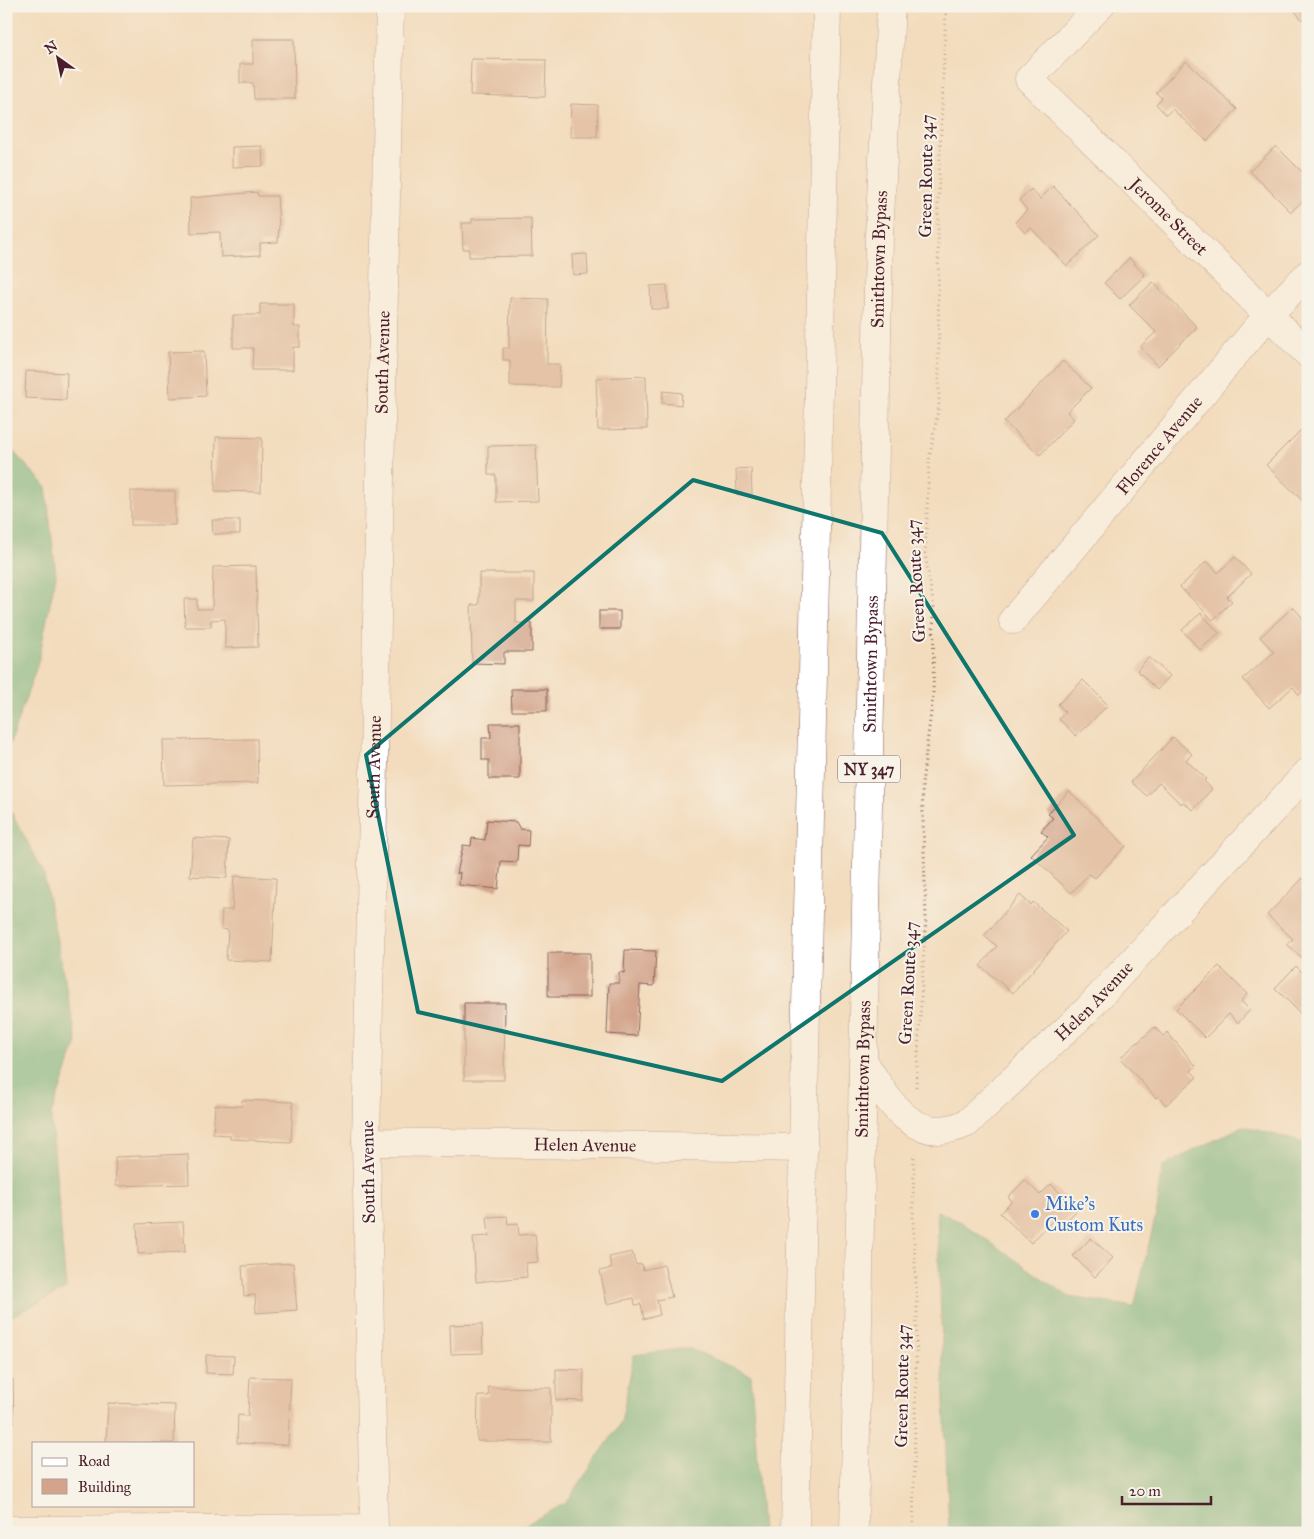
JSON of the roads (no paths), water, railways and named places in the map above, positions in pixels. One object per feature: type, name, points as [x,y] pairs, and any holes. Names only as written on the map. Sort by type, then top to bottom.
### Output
[{"type":"main road","name":"South Avenue","points":[[6,1530],[374,1528],[366,1142],[390,6]]},
{"type":"main road","points":[[795,1533],[804,1148],[821,186],[827,6]]},
{"type":"main road","name":"Smithtown Bypass","points":[[854,1533],[880,236],[891,6]]},
{"type":"main road","name":"Jerome Street","points":[[1100,6],[1029,79],[1308,354]]},
{"type":"main road","name":"Florence Avenue","points":[[1013,620],[1269,314],[1308,274]]},
{"type":"main road","name":"Helen Avenue","points":[[864,1062],[886,1098],[905,1119],[932,1129],[945,1130],[967,1123],[1086,1011],[1308,772]]},
{"type":"main road","name":"Helen Avenue","points":[[366,1142],[804,1148]]},
{"type":"place","name":"Mike's Custom Kuts","points":[[1035,1214]]}]
